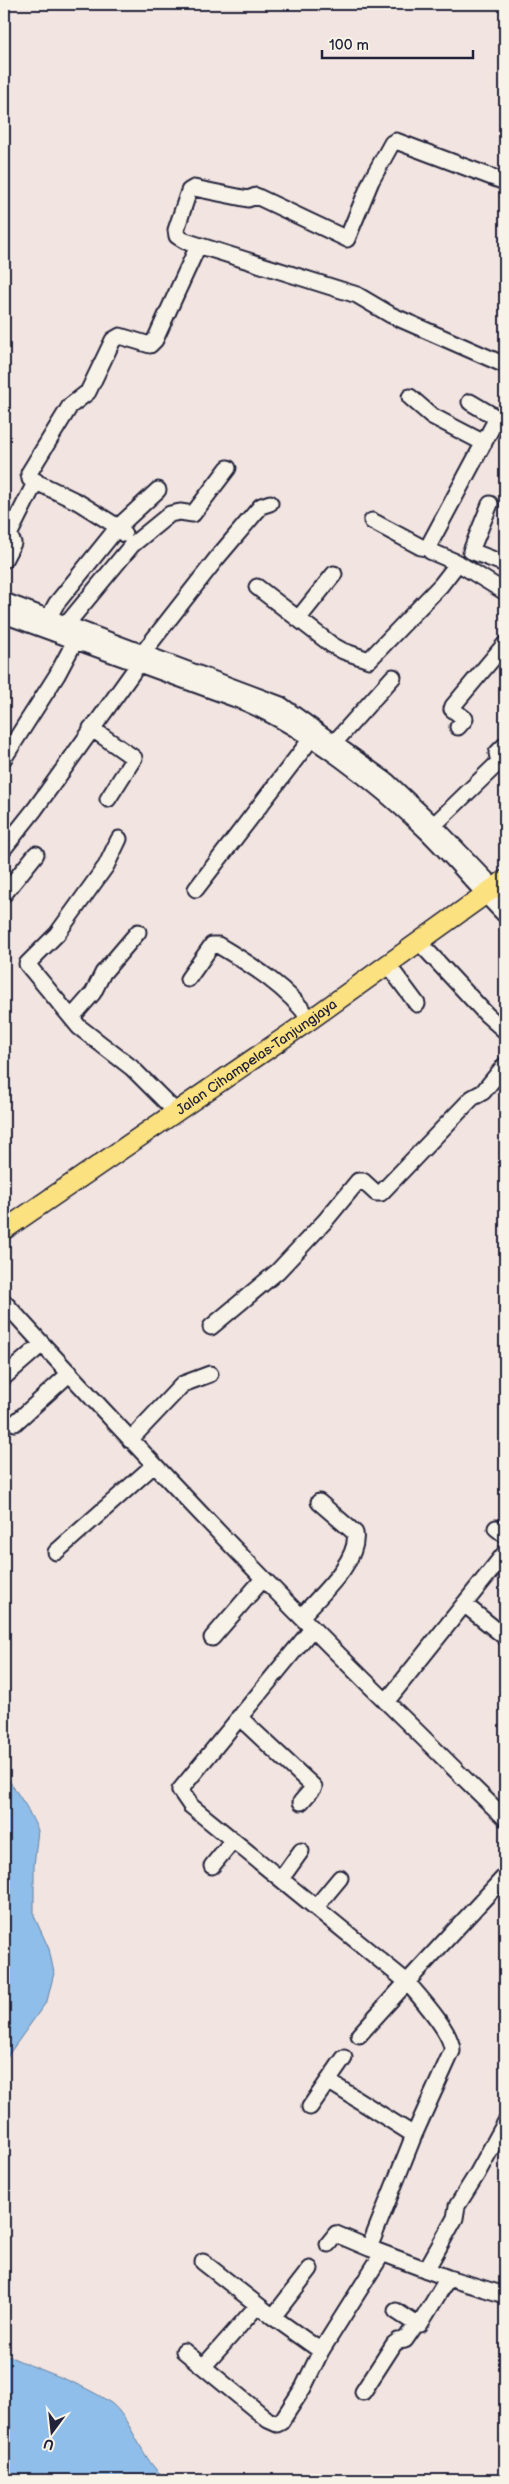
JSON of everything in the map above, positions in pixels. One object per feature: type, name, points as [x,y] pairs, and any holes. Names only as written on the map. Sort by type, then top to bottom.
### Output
[{"type":"main road","name":"Jalan Cihampelas-Tanjungjaya","points":[[4,1230],[310,1020],[419,942],[498,890]]},
{"type":"street","points":[[505,182],[396,141],[392,144],[371,181],[346,238],[256,196],[248,199],[194,188],[189,191],[176,230],[177,236],[198,246],[357,295],[391,315],[505,365]]},
{"type":"street","points":[[132,545],[118,527],[78,502],[30,478],[29,473],[70,406],[88,392],[114,340],[120,336],[150,345],[155,340],[198,246]]},
{"type":"street","points":[[410,397],[432,416],[484,443]]},
{"type":"street","points":[[428,548],[484,443],[501,421],[470,402]]},
{"type":"street","points":[[66,625],[132,545],[170,514],[180,512],[193,514],[228,468]]},
{"type":"street","points":[[4,560],[13,543],[9,535],[36,481]]},
{"type":"street","points":[[48,619],[56,604],[118,527],[158,490]]},
{"type":"street","points":[[4,848],[34,809],[139,659],[217,558],[261,506],[270,503]]},
{"type":"street","points":[[490,504],[471,551],[505,564]]},
{"type":"street","points":[[372,521],[421,547],[428,548],[458,563],[505,592]]},
{"type":"street","points":[[257,587],[343,651],[369,660],[442,585],[458,563]]},
{"type":"street","points":[[298,619],[334,574]]},
{"type":"street","points":[[4,601],[66,625],[139,659],[278,711],[334,743],[434,825],[498,890],[505,915]]},
{"type":"street","points":[[4,615],[74,641],[139,659]]},
{"type":"street","points":[[4,758],[57,675],[74,641]]},
{"type":"street","points":[[458,727],[465,719],[452,709],[453,706],[505,644]]},
{"type":"street","points":[[334,743],[393,677]]},
{"type":"street","points":[[278,711],[311,739],[383,785],[427,832],[498,890]]},
{"type":"street","points":[[91,728],[134,758],[108,799]]},
{"type":"street","points":[[196,888],[311,739]]},
{"type":"street","points":[[434,825],[499,762],[496,754],[505,745]]},
{"type":"street","points":[[119,839],[106,866],[62,927],[27,964],[79,1026],[132,1068],[175,1111]]},
{"type":"street","points":[[4,894],[36,854]]},
{"type":"street","points":[[72,1017],[93,993],[103,973],[138,932]]},
{"type":"street","points":[[419,942],[475,1003],[505,1031]]},
{"type":"street","points":[[188,980],[212,945],[218,945],[285,992],[303,1009],[310,1020]]},
{"type":"street","points":[[388,965],[417,1004]]},
{"type":"street","points":[[210,1327],[278,1271],[325,1221],[358,1181],[363,1181],[376,1193],[381,1193],[472,1098],[483,1092],[505,1065]]},
{"type":"street","points":[[4,1302],[130,1440],[263,1579],[386,1702],[505,1816]]},
{"type":"street","points":[[4,1377],[42,1344]]},
{"type":"street","points":[[15,1423],[70,1373]]},
{"type":"street","points":[[130,1440],[183,1384],[210,1374]]},
{"type":"street","points":[[56,1552],[154,1465]]},
{"type":"street","points":[[301,1617],[348,1562],[356,1545],[355,1533],[319,1502]]},
{"type":"street","points":[[386,1702],[505,1553]]},
{"type":"street","points":[[212,1638],[263,1579]]},
{"type":"street","points":[[464,1604],[505,1637]]},
{"type":"street","points":[[184,2352],[204,2366],[268,2420],[277,2424],[281,2422],[303,2388],[321,2350],[376,2251],[414,2135],[450,2057],[452,2047],[423,2001],[407,1982],[184,1799],[180,1790],[312,1629]]},
{"type":"street","points":[[239,1717],[314,1787],[302,1802]]},
{"type":"street","points":[[212,1866],[233,1840]]},
{"type":"street","points":[[281,1879],[301,1852]]},
{"type":"street","points":[[360,2035],[505,1876]]},
{"type":"street","points":[[316,1907],[340,1878]]},
{"type":"street","points":[[310,2107],[344,2058]]},
{"type":"street","points":[[328,2081],[414,2135]]},
{"type":"street","points":[[426,2270],[455,2218],[456,2206],[477,2174],[505,2123]]},
{"type":"street","points":[[328,2244],[336,2234],[448,2278],[505,2295]]},
{"type":"street","points":[[203,2262],[273,2317],[321,2350]]},
{"type":"street","points":[[273,2317],[310,2269]]},
{"type":"street","points":[[364,2392],[394,2344],[400,2340],[405,2340],[416,2324],[420,2324],[448,2278]]},
{"type":"street","points":[[204,2366],[258,2305]]},
{"type":"street","points":[[396,2311],[416,2324]]},
{"type":"water","points":[[4,1773],[26,1806],[38,1830],[34,1866],[34,1916],[49,1949],[54,1973],[47,2001],[4,2061]]},
{"type":"water","points":[[4,2354],[73,2382],[111,2403],[125,2419],[157,2471],[165,2477],[210,2480],[4,2480]]}]
